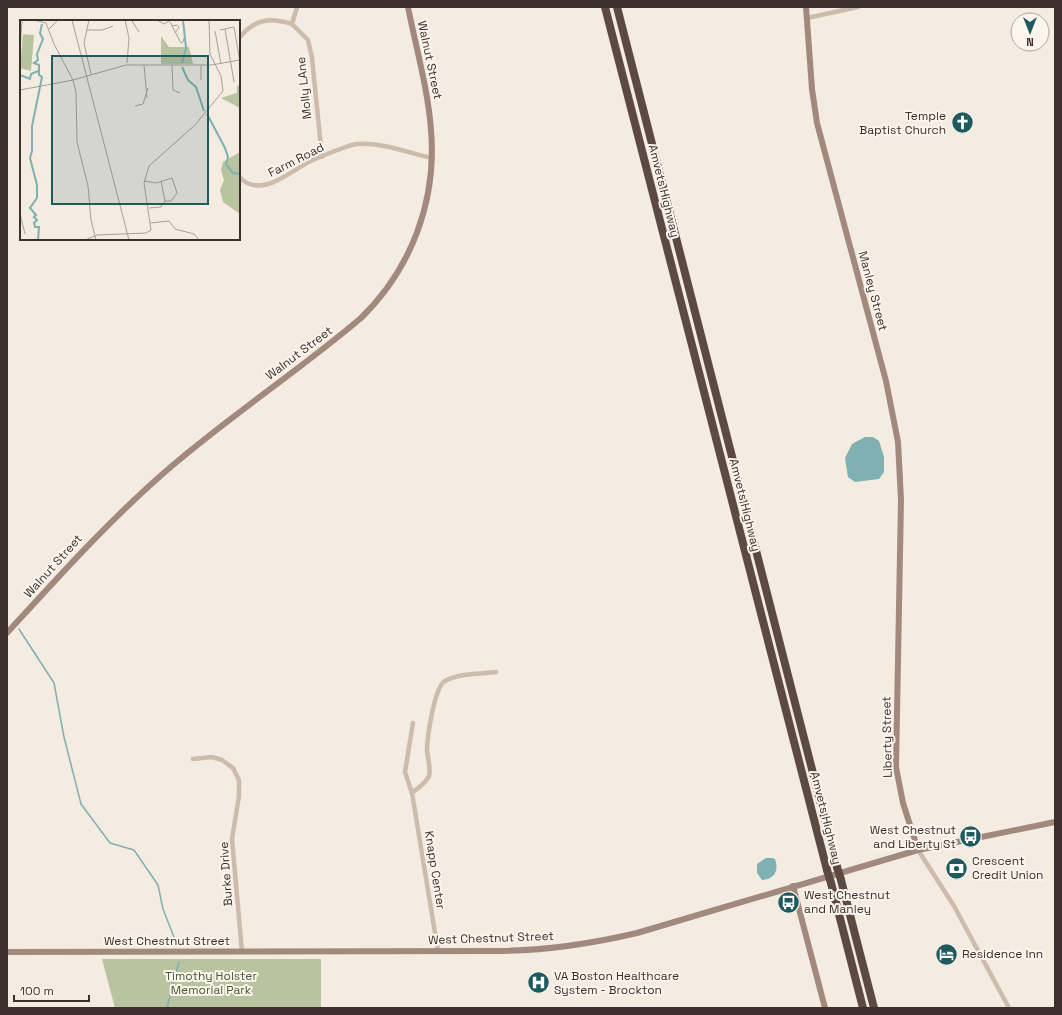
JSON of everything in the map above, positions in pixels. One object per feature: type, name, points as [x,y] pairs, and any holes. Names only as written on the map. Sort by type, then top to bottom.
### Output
[{"type":"highway","name":"Amvets Highway","points":[[605,7],[827,870],[864,1008]]},
{"type":"highway","name":"Amvets Highway","points":[[617,7],[874,1008]]},
{"type":"main road","name":"Walnut Street","points":[[7,633],[88,543],[136,497],[214,431],[341,335],[379,300],[401,268],[417,234],[429,194],[432,158],[429,108],[408,7]]},
{"type":"main road","name":"Manley Street","points":[[806,7],[813,102],[817,123],[886,381],[894,419],[900,480],[899,582]]},
{"type":"main road","name":"Liberty Street","points":[[899,582],[896,767],[903,803],[918,850]]},
{"type":"main road","name":"West Chestnut Street","points":[[7,952],[528,950],[594,942],[652,928],[918,850],[1055,822]]},
{"type":"main road","points":[[793,886],[825,1008]]},
{"type":"street","points":[[240,37],[255,23],[266,20],[282,21],[292,24],[297,7]]},
{"type":"street","points":[[807,18],[858,7]]},
{"type":"street","name":"Molly LAne","points":[[292,24],[308,40],[322,157]]},
{"type":"street","name":"Farm Road","points":[[240,178],[256,186],[268,185],[283,178],[306,163],[355,144],[369,144],[432,158]]},
{"type":"street","points":[[412,793],[425,782],[429,775],[428,740],[440,686],[445,681],[454,678],[496,672]]},
{"type":"street","name":"Knapp Center","points":[[412,723],[405,772],[412,793],[438,951]]},
{"type":"street","name":"Burke Drive","points":[[193,759],[212,757],[222,760],[233,768],[239,780],[239,796],[232,839],[242,952]]},
{"type":"street","name":"Liberty Street","points":[[918,850],[954,906],[1009,1008]]},
{"type":"green space","name":"Timothy Holster Memorial Park","points":[[102,959],[321,959],[321,1008],[115,1008]]},
{"type":"water","points":[[865,437],[873,437],[879,441],[884,457],[884,472],[879,479],[855,482],[848,477],[845,458],[852,444]]},
{"type":"water","points":[[766,858],[775,859],[776,870],[773,876],[762,880],[757,873],[757,864]]},
{"type":"waterway","points":[[19,629],[54,683],[64,737],[81,804],[110,843],[134,850],[158,885],[163,909],[174,937]]},
{"type":"waterway","points":[[167,1008],[179,962]]},
{"type":"place","name":"Temple Baptist Church","points":[[962,123]]},
{"type":"place","name":"West Chestnut and Liberty St","points":[[971,837]]},
{"type":"place","name":"Crescent Credit Union","points":[[956,868]]},
{"type":"place","name":"West Chestnut and Manley","points":[[789,902]]},
{"type":"place","name":"Residence Inn","points":[[946,954]]},
{"type":"place","name":"VA Boston Healthcare System - Brockton","points":[[539,983]]}]
